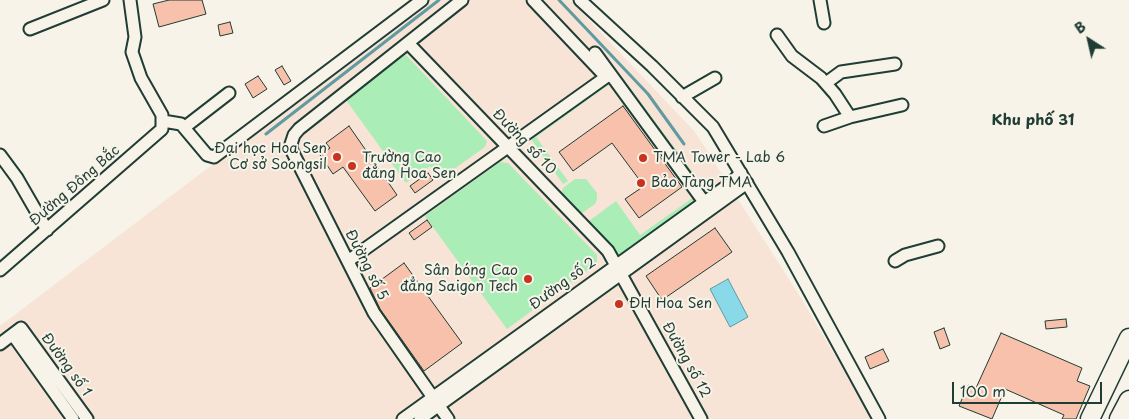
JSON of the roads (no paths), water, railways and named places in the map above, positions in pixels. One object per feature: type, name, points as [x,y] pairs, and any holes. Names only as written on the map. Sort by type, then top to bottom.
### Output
[{"type":"highway","points":[[1090,419],[1129,338]]},
{"type":"highway","points":[[1102,419],[1129,365]]},
{"type":"highway","points":[[1119,419],[1129,400]]},
{"type":"street","points":[[30,28],[102,0]]},
{"type":"street","points":[[130,0],[135,37],[132,52],[141,78],[163,121],[177,122],[185,127],[207,155],[216,156],[422,0]]},
{"type":"street","points":[[408,43],[462,0]]},
{"type":"street","points":[[348,261],[606,77],[533,0]]},
{"type":"street","points":[[580,0],[712,128],[788,252],[879,419]]},
{"type":"street","points":[[820,0],[824,23]]},
{"type":"street","points":[[777,35],[792,56],[826,83],[844,105],[850,117]]},
{"type":"street","name":"Đường số 5","points":[[408,43],[299,129],[292,138],[292,151],[378,320],[448,419]]},
{"type":"street","name":"Đường số 10","points":[[408,43],[608,251],[619,268]]},
{"type":"street","points":[[595,53],[707,205]]},
{"type":"street","points":[[826,83],[842,72],[894,64]]},
{"type":"street","points":[[682,97],[715,78]]},
{"type":"street","points":[[185,127],[229,94]]},
{"type":"street","points":[[824,126],[850,117],[902,105]]},
{"type":"street","name":"Đường Đông Bắc","points":[[0,270],[156,136],[162,129],[163,121]]},
{"type":"street","points":[[0,155],[17,178],[48,230]]},
{"type":"street","name":"Đường số 2","points":[[403,419],[436,402],[744,178]]},
{"type":"street","points":[[895,261],[905,255],[938,246]]},
{"type":"street","name":"Đường số 12","points":[[619,268],[701,419]]},
{"type":"street","name":"Đường số 1","points":[[0,344],[17,331],[58,388],[86,419]]},
{"type":"street","name":"Đường số 1","points":[[58,388],[73,419]]},
{"type":"street","name":"Đường số 2","points":[[420,419],[436,402]]},
{"type":"water","points":[[728,279],[748,317],[730,327],[710,289]]},
{"type":"waterway","points":[[266,134],[439,0]]},
{"type":"waterway","points":[[559,0],[648,94],[684,144]]},
{"type":"place","name":"Đại học Hoa Sen Cơ sở Soongsil","points":[[337,157]]},
{"type":"place","name":"TMA Tower - Lab 6","points":[[643,158]]},
{"type":"place","name":"Trường Cao đẳng Hoa Sen","points":[[352,166]]},
{"type":"place","name":"Bảo Tàng TMA","points":[[641,183]]},
{"type":"place","name":"Sân bóng Cao đẳng Saigon Tech","points":[[528,279]]},
{"type":"place","name":"ĐH Hoa Sen","points":[[619,304]]},
{"type":"district","name":"Khu phố 31","points":[[1033,121]]}]
